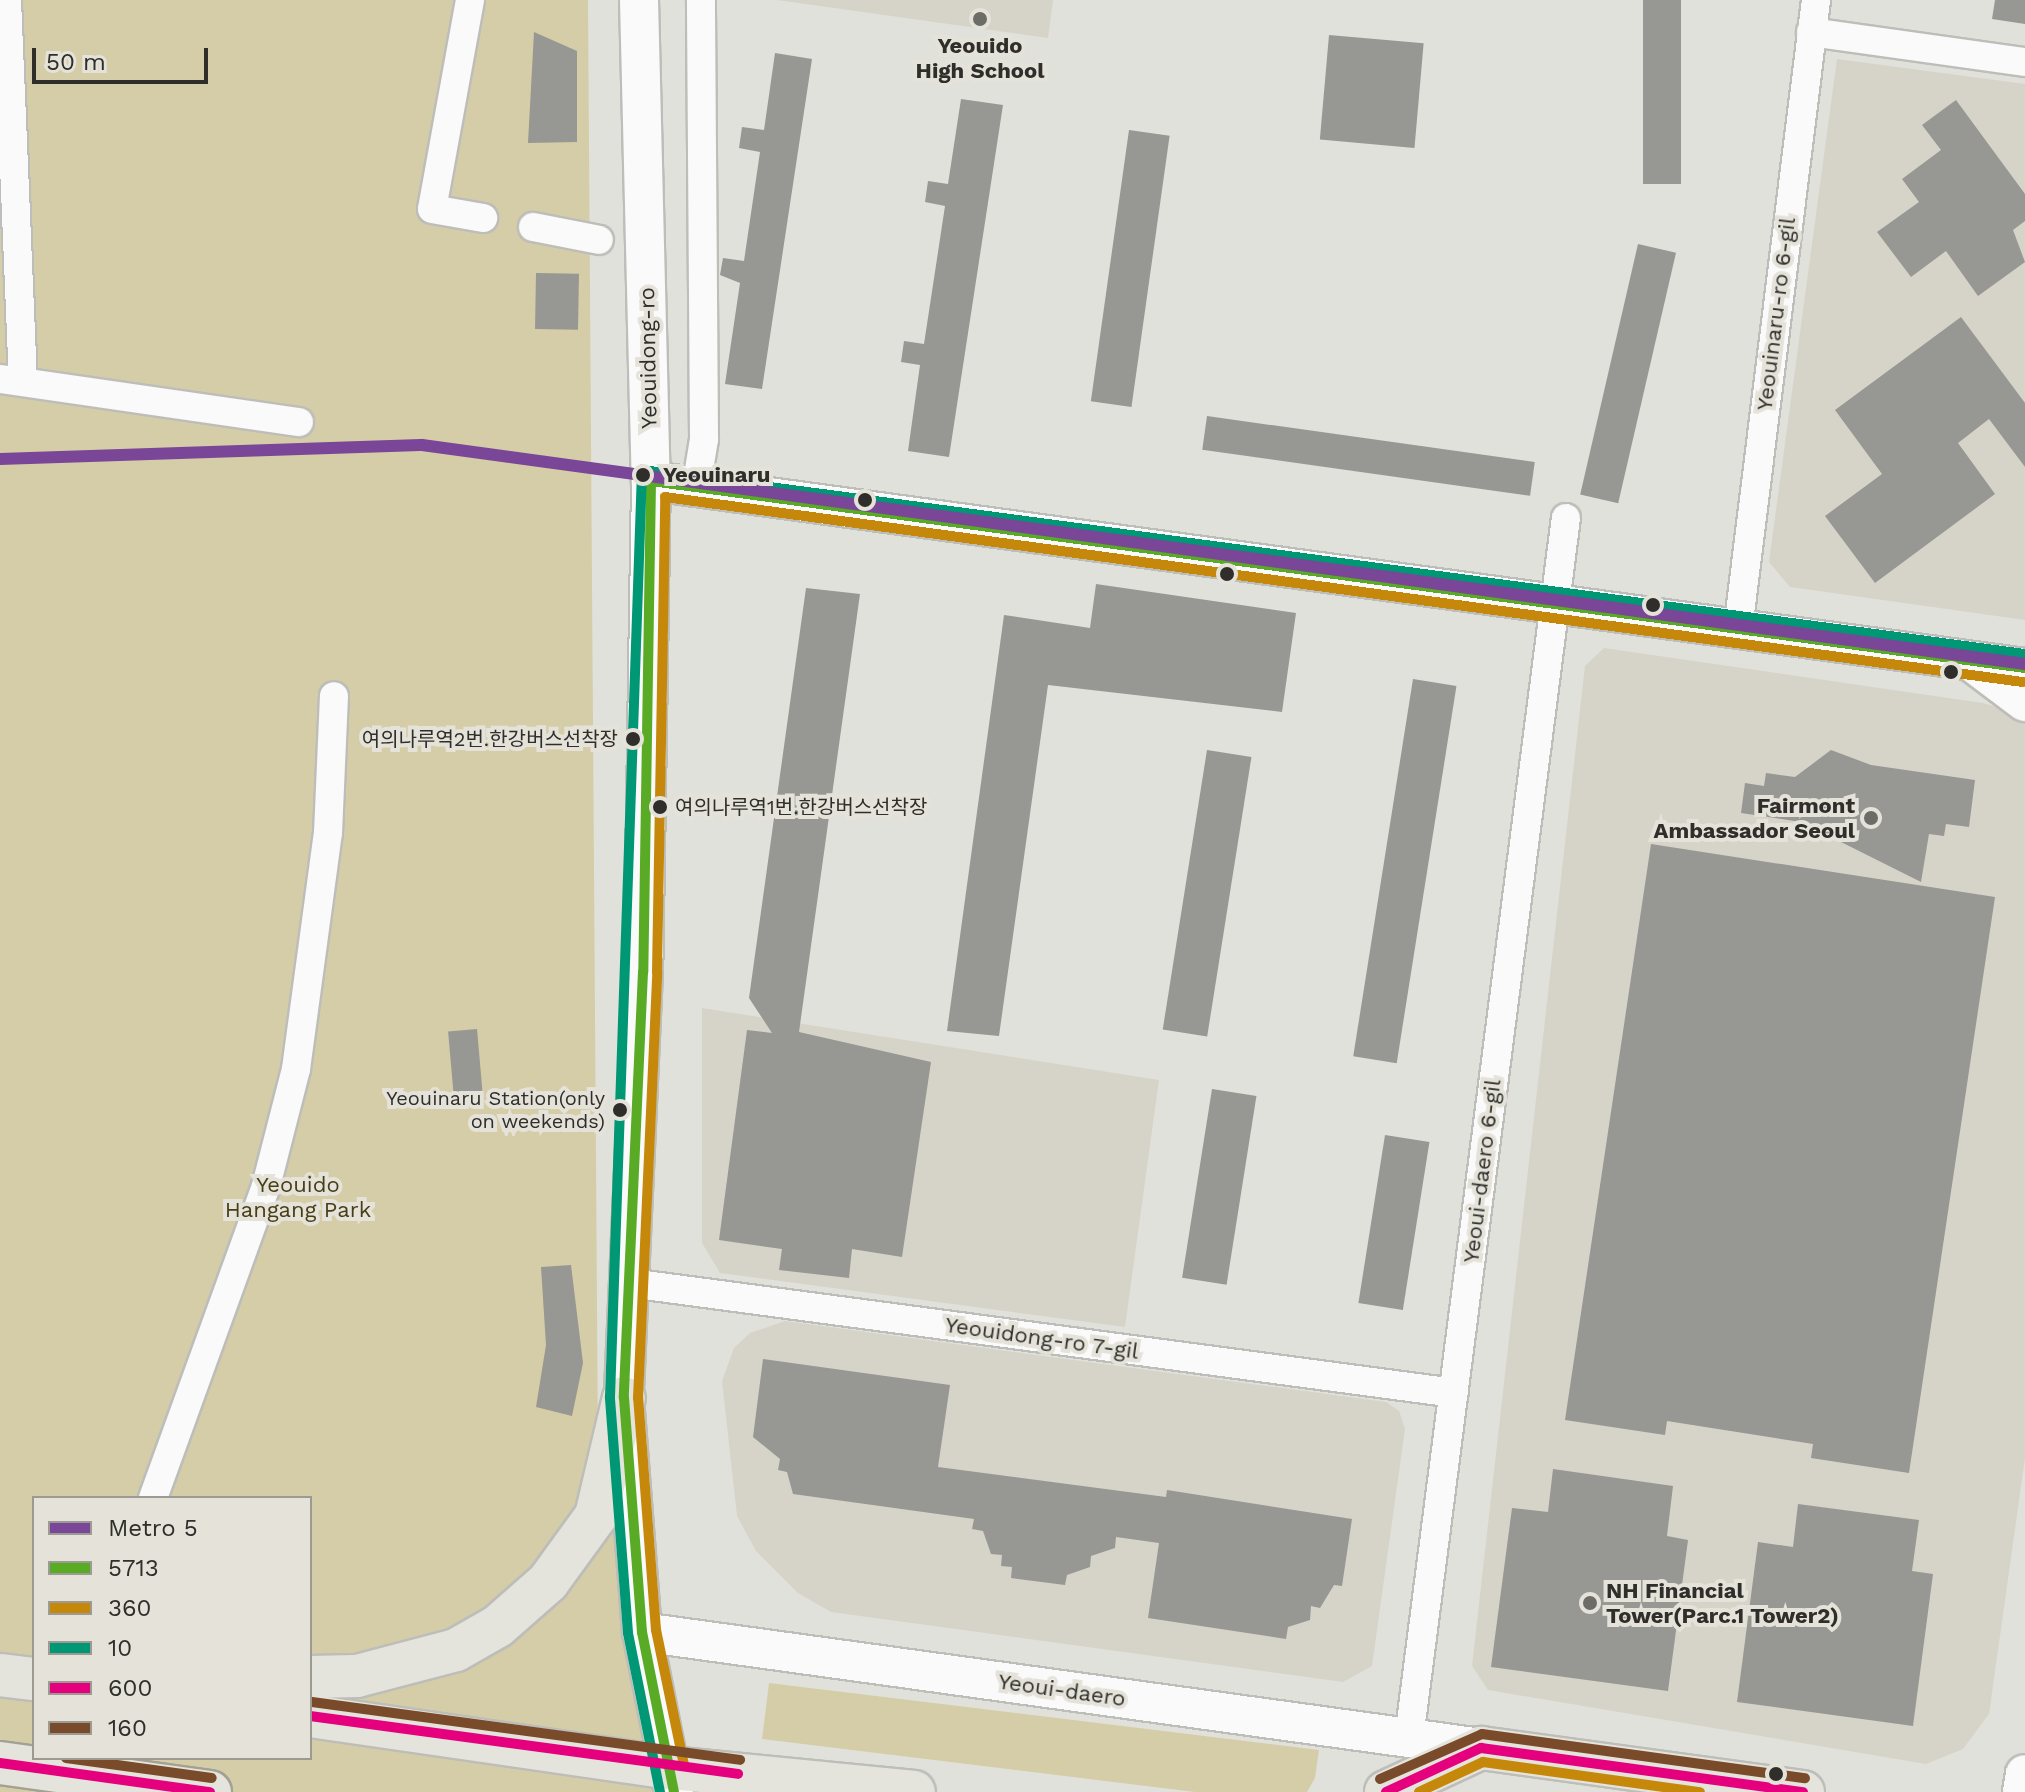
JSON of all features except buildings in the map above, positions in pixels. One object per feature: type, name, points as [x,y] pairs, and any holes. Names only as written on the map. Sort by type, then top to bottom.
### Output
[{"type":"main road","name":"Yeouidong-ro","points":[[639,0],[651,481],[630,1283],[624,1398],[642,1632],[672,1780]]},
{"type":"main road","points":[[651,481],[2025,668]]},
{"type":"main road","points":[[1971,661],[2025,702]]},
{"type":"main road","points":[[312,1677],[428,1661],[498,1626],[548,1582],[596,1516],[624,1398]]},
{"type":"main road","name":"Yeoui-daero","points":[[642,1632],[1803,1792]]},
{"type":"main road","points":[[312,1716],[441,1733],[672,1780],[914,1792]]},
{"type":"main road","points":[[1386,1792],[1481,1748]]},
{"type":"main road","points":[[18,1765],[122,1792]]},
{"type":"main road","points":[[18,1765],[210,1792]]},
{"type":"main road","points":[[2022,1792],[2025,1774]]},
{"type":"street","points":[[7,0],[11,380],[299,422]]},
{"type":"street","points":[[470,0],[432,209],[483,218]]},
{"type":"street","points":[[696,488],[704,439],[701,0]]},
{"type":"street","name":"Yeouinaru-ro 6-gil","points":[[1738,629],[1816,0]]},
{"type":"street","points":[[1811,32],[2025,62]]},
{"type":"street","points":[[533,227],[599,240]]},
{"type":"street","name":"Yeoui-daero 6-gil","points":[[1409,1738],[1566,518]]},
{"type":"street","points":[[154,1496],[266,1186],[296,1069],[328,833],[334,696]]},
{"type":"street","name":"Yeouidong-ro 7-gil","points":[[630,1283],[1454,1393]]},
{"type":"street","points":[[109,1792],[112,1760]]},
{"type":"shaded area","name":"Yeouido High School","points":[[777,0],[1053,0],[1048,38]]},
{"type":"shaded area","points":[[1837,59],[2025,84],[2025,620],[1790,587],[1769,562]]},
{"type":"shaded area","points":[[1604,648],[1983,703],[2025,716],[2025,1458],[1989,1714],[1963,1749],[1926,1764],[1488,1690],[1472,1666],[1585,666]]},
{"type":"shaded area","points":[[702,1008],[1159,1080],[1125,1327],[720,1273],[702,1243]]},
{"type":"shaded area","points":[[785,1321],[1386,1402],[1399,1411],[1405,1429],[1372,1666],[1343,1682],[831,1612],[798,1593],[756,1551],[737,1516],[722,1381],[734,1348],[750,1333]]},
{"type":"green space","name":"Yeouido Hangang Park","points":[[0,0],[588,0],[598,1448],[666,1792],[0,1792]]},
{"type":"green space","points":[[769,1683],[1319,1750],[1315,1778],[1307,1792],[1195,1792],[762,1739]]},
{"type":"metro line","name":"5","points":[[0,459],[422,445],[2025,664]]},
{"type":"transit line","name":"10","points":[[660,1792],[628,1633],[610,1397],[642,470],[2025,654]]},
{"type":"transit line","name":"5713","points":[[651,481],[2025,668]]},
{"type":"transit line","name":"5713","points":[[651,481],[643,972],[624,1398],[642,1632],[674,1792]]},
{"type":"transit line","name":"360","points":[[684,1765],[656,1630],[638,1398],[657,972],[665,497],[2023,682]]},
{"type":"transit line","name":"160","points":[[312,1702],[740,1760]]},
{"type":"transit line","name":"600","points":[[312,1716],[738,1774]]},
{"type":"transit line","name":"160","points":[[1380,1779],[1482,1734],[1805,1778]]},
{"type":"transit line","name":"600","points":[[1386,1792],[1481,1748],[1803,1792]]},
{"type":"transit line","name":"160","points":[[81,1760],[212,1778]]},
{"type":"transit line","name":"360","points":[[1419,1792],[1483,1762],[1700,1792]]},
{"type":"transit line","name":"600","points":[[0,1763],[210,1792]]},
{"type":"place","name":"Yeouido High School","points":[[980,19]]},
{"type":"place","name":"Yeouinaru","points":[[643,475]]},
{"type":"place","name":"여의나루역2번.한강버스선착장","points":[[633,739]]},
{"type":"place","name":"여의나루역1번.한강버스선착장","points":[[660,807]]},
{"type":"place","name":"Fairmont Ambassador Seoul","points":[[1871,818]]},
{"type":"place","name":"Yeouinaru Station(only on weekends)","points":[[620,1110]]},
{"type":"place","name":"NH Financial Tower(Parc.1 Tower2)","points":[[1590,1603]]}]
